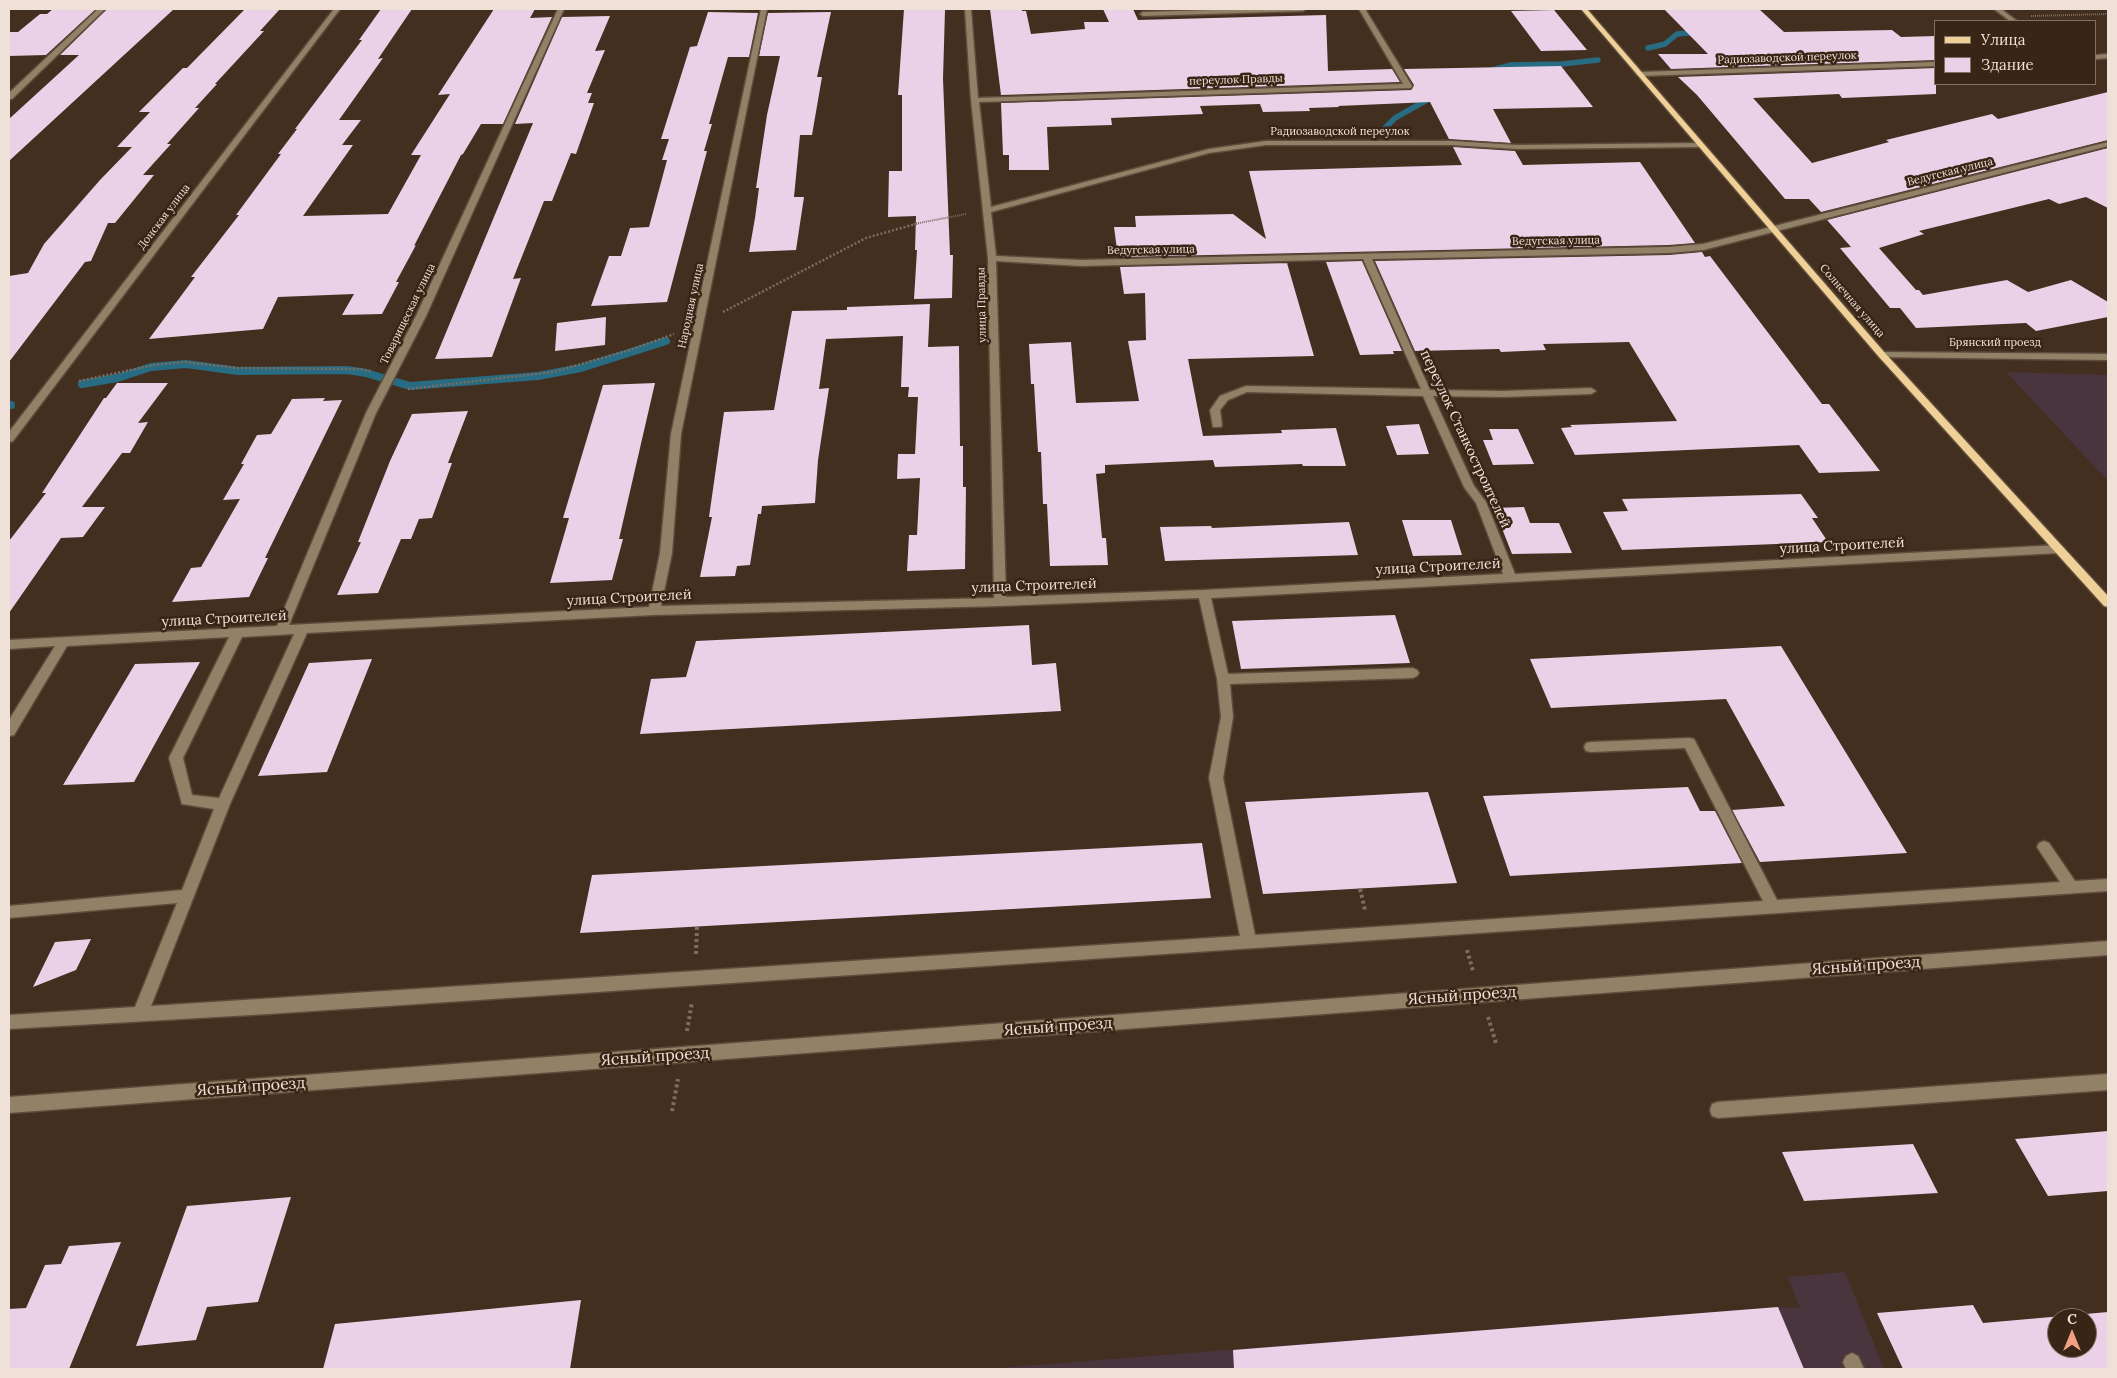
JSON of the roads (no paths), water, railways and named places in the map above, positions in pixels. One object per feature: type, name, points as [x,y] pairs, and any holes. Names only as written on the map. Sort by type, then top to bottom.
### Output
[{"type":"main road","name":"Солнечная улица","points":[[1584,9],[1882,355],[2108,603]]},
{"type":"street","points":[[9,97],[102,9]]},
{"type":"street","name":"Донская улица","points":[[9,439],[336,9]]},
{"type":"street","name":"Товарищеская улица","points":[[281,631],[371,413],[421,316],[561,9]]},
{"type":"street","name":"Народная улица","points":[[654,611],[666,553],[676,434],[764,9]]},
{"type":"street","name":"улица Правды","points":[[968,9],[975,100],[992,258],[1000,602]]},
{"type":"street","points":[[1143,14],[1303,9]]},
{"type":"street","name":"переулок Правды","points":[[975,100],[1408,86],[1362,9]]},
{"type":"street","points":[[1996,9],[2011,19]]},
{"type":"street","name":"Радиозаводской переулок","points":[[1640,74],[1934,64]]},
{"type":"street","name":"Радиозаводской переулок","points":[[986,211],[1209,151],[1266,143],[1451,142],[1517,147],[1701,145]]},
{"type":"street","name":"Ведугская улица","points":[[992,258],[1080,263],[1669,250],[1703,247],[2108,144]]},
{"type":"street","name":"переулок Станкостроителей","points":[[1366,256],[1469,487],[1481,502],[1511,579]]},
{"type":"street","points":[[2084,356],[2108,350]]},
{"type":"street","name":"Брянский проезд","points":[[1882,355],[2108,357]]},
{"type":"street","points":[[1217,425],[1215,410],[1224,398],[1246,389],[1503,394],[1591,391]]},
{"type":"street","name":"улица Строителей","points":[[9,644],[237,634],[654,611],[1000,602],[1204,594],[2059,549]]},
{"type":"street","points":[[1204,594],[1223,679],[1227,717],[1216,778],[1249,942]]},
{"type":"street","points":[[140,1015],[223,804],[302,630]]},
{"type":"street","points":[[223,804],[187,800],[176,758],[237,634]]},
{"type":"street","points":[[9,731],[64,641]]},
{"type":"street","points":[[1223,679],[1413,673]]},
{"type":"street","points":[[1591,747],[1689,744],[1773,907]]},
{"type":"street","points":[[2044,847],[2072,888]]},
{"type":"street","points":[[10,1023],[2108,885]]},
{"type":"street","points":[[9,912],[188,896]]},
{"type":"street","name":"Ясный проезд","points":[[9,1105],[2108,948]]},
{"type":"street","points":[[1718,1110],[2108,1082]]},
{"type":"waterway","points":[[1648,48],[1665,44],[1677,34],[1699,32]]},
{"type":"waterway","points":[[1481,73],[1511,65],[1562,64],[1598,60]]},
{"type":"waterway","points":[[1382,131],[1395,118],[1434,96]]},
{"type":"waterway","points":[[82,384],[117,378],[151,367],[186,364],[238,371],[347,370],[366,373],[410,386],[538,376],[581,368],[666,341]]}]
